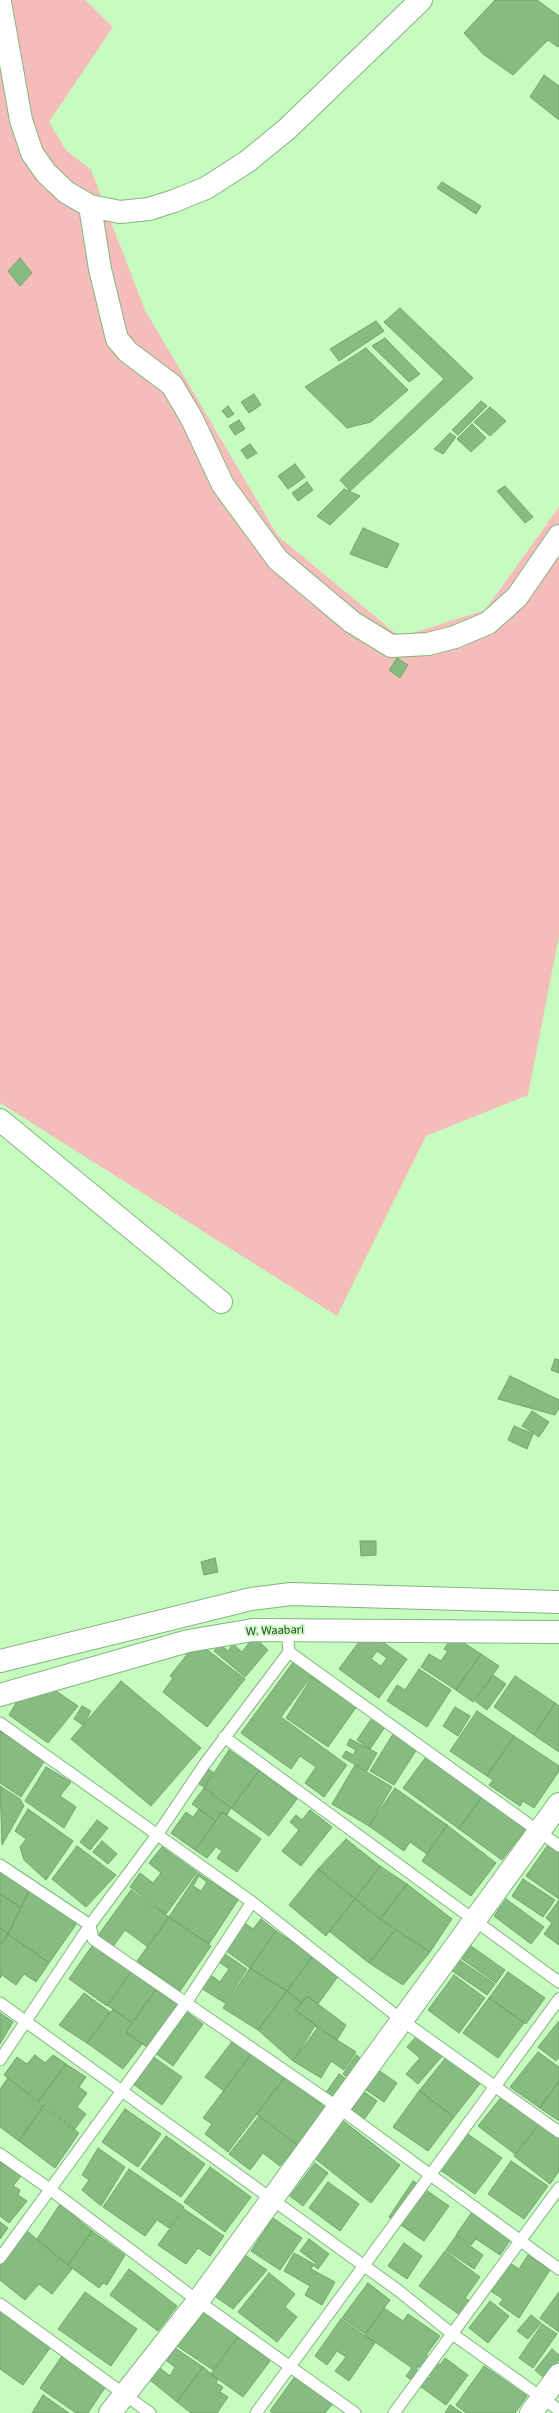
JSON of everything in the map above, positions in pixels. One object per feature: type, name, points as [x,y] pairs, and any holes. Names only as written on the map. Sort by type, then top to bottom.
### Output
[{"type":"street","points":[[0,2],[21,120],[32,152],[46,172],[66,192],[90,206],[120,212],[149,209],[206,188],[248,160],[287,129],[420,0]]},
{"type":"street","points":[[90,206],[100,269],[117,339],[128,352],[172,385],[192,419],[223,485],[278,560],[352,622],[390,646],[428,644],[455,637],[488,623],[517,597],[559,536]]},
{"type":"street","points":[[0,1120],[221,1302]]},
{"type":"street","points":[[0,1661],[251,1600],[291,1594],[559,1602]]},
{"type":"street","name":"W. Waabari","points":[[0,1695],[188,1641],[253,1630],[287,1629],[447,1633],[559,1632]]},
{"type":"street","points":[[110,2413],[198,2301],[476,1922],[559,1804]]},
{"type":"street","points":[[544,2407],[559,2375]]},
{"type":"lane","points":[[0,2060],[90,1925],[158,1835],[224,1737],[289,1652],[287,1629]]},
{"type":"lane","points":[[289,1652],[559,1846]]},
{"type":"lane","points":[[0,1724],[252,1902],[403,2021],[559,2132]]},
{"type":"lane","points":[[224,1737],[559,1982]]},
{"type":"lane","points":[[0,1864],[90,1925],[93,1939],[339,2108],[559,2269]]},
{"type":"lane","points":[[0,2258],[186,2003],[252,1902]]},
{"type":"lane","points":[[256,2413],[559,1999]]},
{"type":"lane","points":[[0,2003],[364,2266],[544,2407]]},
{"type":"lane","points":[[0,2154],[51,2190],[198,2301],[355,2413]]},
{"type":"lane","points":[[394,2413],[451,2333],[559,2188]]},
{"type":"lane","points":[[0,2304],[150,2413]]},
{"type":"shaded area","points":[[0,0],[85,0],[113,27],[49,122],[66,150],[91,170],[145,310],[278,536],[400,637],[485,610],[559,507],[559,936],[528,1095],[426,1136],[337,1316],[0,1103]]},
{"type":"building","points":[[495,0],[537,0],[559,16],[558,47],[548,40],[513,75],[483,54],[464,33]]},
{"type":"building","points":[[544,75],[559,86],[559,120],[530,97]]},
{"type":"building","points":[[442,182],[481,206],[476,214],[437,188]]},
{"type":"building","points":[[20,258],[32,273],[20,286],[8,271]]},
{"type":"building","points":[[400,308],[473,378],[350,491],[340,480],[444,379],[384,322]]},
{"type":"building","points":[[376,321],[384,331],[339,361],[330,349]]},
{"type":"building","points":[[385,338],[420,374],[409,382],[372,346]]},
{"type":"building","points":[[366,348],[408,390],[371,422],[347,428],[305,387]]},
{"type":"building","points":[[254,394],[261,405],[249,413],[241,402]]},
{"type":"building","points":[[481,401],[487,406],[458,435],[452,430]]},
{"type":"building","points":[[228,406],[234,414],[228,418],[222,411]]},
{"type":"building","points":[[490,407],[506,421],[490,436],[474,422]]},
{"type":"building","points":[[239,420],[245,429],[235,435],[229,426]]},
{"type":"building","points":[[472,424],[486,438],[471,452],[457,439]]},
{"type":"building","points":[[450,433],[456,437],[443,454],[434,449]]},
{"type":"building","points":[[250,444],[257,453],[247,459],[241,450]]},
{"type":"building","points":[[295,464],[305,477],[288,489],[278,476]]},
{"type":"building","points":[[307,482],[313,490],[298,501],[292,493]]},
{"type":"building","points":[[505,486],[533,517],[525,523],[497,491]]},
{"type":"building","points":[[344,489],[360,496],[330,525],[317,516]]},
{"type":"building","points":[[363,528],[399,544],[387,568],[350,554]]},
{"type":"building","points":[[397,658],[408,665],[400,678],[389,670]]},
{"type":"building","points":[[555,1359],[559,1360],[559,1373],[551,1370]]},
{"type":"building","points":[[510,1376],[559,1400],[559,1408],[555,1415],[498,1399]]},
{"type":"building","points":[[532,1411],[549,1422],[539,1437],[522,1426]]},
{"type":"building","points":[[514,1426],[533,1434],[527,1449],[508,1440]]},
{"type":"building","points":[[360,1541],[376,1541],[376,1555],[361,1556]]},
{"type":"building","points":[[215,1558],[218,1572],[204,1575],[201,1562]]},
{"type":"building","points":[[367,1631],[407,1659],[379,1698],[339,1669]],"holes":[[[377,1651],[387,1658],[381,1666],[371,1659]]]},
{"type":"building","points":[[453,1636],[481,1654],[456,1690],[421,1667],[429,1654],[441,1661],[448,1651],[444,1649]]},
{"type":"building","points":[[254,1637],[268,1650],[245,1677],[214,1651],[220,1644],[228,1651],[233,1644],[242,1652]]},
{"type":"building","points":[[197,1642],[245,1679],[207,1727],[163,1692],[173,1678],[170,1676]]},
{"type":"building","points":[[481,1654],[499,1666],[473,1702],[456,1690]]},
{"type":"building","points":[[294,1661],[313,1674],[281,1717],[347,1765],[324,1797],[305,1783],[316,1767],[300,1756],[291,1769],[241,1733]]},
{"type":"building","points":[[419,1669],[451,1690],[427,1727],[387,1701],[397,1685],[405,1690]]},
{"type":"building","points":[[493,1675],[506,1684],[487,1710],[475,1701]]},
{"type":"building","points":[[515,1676],[555,1703],[534,1735],[494,1707]]},
{"type":"building","points":[[312,1677],[357,1706],[328,1747],[286,1718]]},
{"type":"building","points":[[121,1681],[201,1748],[151,1806],[71,1739]]},
{"type":"building","points":[[50,1687],[78,1706],[48,1743],[9,1715],[20,1696]]},
{"type":"building","points":[[555,1703],[559,1706],[559,1752],[534,1735]]},
{"type":"building","points":[[82,1706],[91,1711],[83,1725],[74,1719]]},
{"type":"building","points":[[455,1707],[470,1716],[458,1736],[443,1726]]},
{"type":"building","points":[[477,1711],[514,1736],[487,1776],[450,1751]]},
{"type":"building","points":[[372,1718],[385,1727],[370,1749],[357,1740]]},
{"type":"building","points":[[0,1731],[45,1760],[21,1797],[0,1783]]},
{"type":"building","points":[[393,1734],[417,1749],[394,1785],[370,1771]]},
{"type":"building","points":[[514,1736],[559,1766],[559,1771],[534,1808],[523,1801],[520,1806],[489,1785],[493,1780],[487,1776]]},
{"type":"building","points":[[350,1739],[377,1753],[367,1771],[342,1757],[346,1751],[353,1755],[356,1750],[347,1745]]},
{"type":"building","points":[[229,1750],[259,1771],[231,1808],[204,1788]]},
{"type":"building","points":[[429,1753],[484,1794],[459,1829],[403,1788]]},
{"type":"building","points":[[355,1765],[392,1787],[369,1826],[332,1804]]},
{"type":"building","points":[[203,1766],[213,1772],[204,1787],[194,1781]]},
{"type":"building","points":[[46,1767],[71,1782],[60,1796],[76,1807],[64,1828],[25,1801]]},
{"type":"building","points":[[259,1771],[297,1799],[269,1836],[231,1808]]},
{"type":"building","points":[[0,1786],[20,1799],[24,1806],[2,1845]]},
{"type":"building","points":[[204,1788],[231,1808],[227,1815],[222,1812],[216,1821],[192,1804]]},
{"type":"building","points":[[395,1788],[447,1825],[427,1854],[410,1842],[404,1851],[369,1826]]},
{"type":"building","points":[[484,1794],[528,1826],[502,1860],[459,1829]]},
{"type":"building","points":[[28,1809],[73,1841],[46,1880],[24,1860],[20,1847],[26,1839],[15,1831]]},
{"type":"building","points":[[199,1809],[216,1821],[195,1850],[171,1833],[186,1812],[193,1817]]},
{"type":"building","points":[[310,1810],[332,1827],[301,1866],[282,1851],[299,1830],[290,1822],[296,1815],[302,1820]]},
{"type":"building","points":[[222,1812],[261,1839],[237,1872],[217,1858],[222,1851],[216,1847],[207,1858],[195,1850]]},
{"type":"building","points":[[97,1820],[108,1828],[90,1850],[80,1842]]},
{"type":"building","points":[[447,1825],[496,1863],[471,1896],[422,1861]]},
{"type":"building","points":[[346,1839],[380,1866],[355,1899],[318,1869]]},
{"type":"building","points":[[102,1841],[117,1854],[108,1864],[93,1852]]},
{"type":"building","points":[[550,1842],[559,1848],[559,1899],[526,1876]]},
{"type":"building","points":[[77,1846],[116,1875],[86,1907],[52,1879]]},
{"type":"building","points":[[162,1847],[197,1872],[166,1914],[130,1887],[140,1873],[153,1883],[161,1873],[149,1863]]},
{"type":"building","points":[[380,1866],[407,1884],[380,1919],[355,1899]]},
{"type":"building","points":[[0,1868],[30,1889],[21,1908],[0,1894]]},
{"type":"building","points":[[318,1869],[355,1899],[326,1936],[289,1905]]},
{"type":"building","points":[[198,1873],[238,1900],[209,1944],[169,1917]],"holes":[[[199,1876],[207,1882],[201,1891],[193,1886]]]},
{"type":"building","points":[[523,1879],[555,1900],[543,1917],[512,1896]]},
{"type":"building","points":[[407,1884],[452,1919],[430,1952],[380,1919]]},
{"type":"building","points":[[30,1889],[77,1923],[49,1963],[8,1934]]},
{"type":"building","points":[[131,1890],[169,1917],[148,1947],[125,1930],[112,1948],[97,1937]]},
{"type":"building","points":[[0,1894],[21,1908],[8,1934],[0,1928]]},
{"type":"building","points":[[355,1899],[395,1930],[369,1963],[329,1931]]},
{"type":"building","points":[[506,1899],[544,1927],[531,1944],[494,1916]]},
{"type":"building","points":[[559,1900],[559,1945],[544,1934],[552,1923],[546,1918]]},
{"type":"building","points":[[169,1917],[211,1946],[180,1991],[137,1961]]},
{"type":"building","points":[[261,1919],[276,1931],[250,1968],[222,1948],[243,1922],[253,1929]]},
{"type":"building","points":[[0,1928],[8,1934],[0,1945]]},
{"type":"building","points":[[395,1930],[430,1952],[403,1985],[369,1963]]},
{"type":"building","points":[[276,1931],[313,1956],[287,1991],[250,1968]]},
{"type":"building","points":[[8,1934],[49,1963],[36,1982],[24,1974],[16,1985],[2,1975],[0,1978],[0,1945]]},
{"type":"building","points":[[94,1943],[132,1971],[107,2006],[69,1979]]},
{"type":"building","points":[[471,1946],[505,1970],[496,1983],[462,1959]]},
{"type":"building","points":[[225,1954],[247,1969],[225,2003],[199,1987],[208,1973],[220,1982],[229,1969],[219,1962]]},
{"type":"building","points":[[313,1956],[339,1975],[318,2004],[307,1996],[302,2003],[287,1991]]},
{"type":"building","points":[[458,1959],[495,1984],[487,1995],[451,1970]]},
{"type":"building","points":[[250,1968],[287,1991],[258,2030],[223,2008]]},
{"type":"building","points":[[132,1971],[157,1988],[132,2023],[107,2005]]},
{"type":"building","points":[[508,1972],[545,1998],[526,2024],[489,1998]]},
{"type":"building","points":[[454,1975],[485,1998],[459,2033],[428,2010]]},
{"type":"building","points":[[156,1990],[203,2024],[173,2066],[126,2032]]},
{"type":"building","points":[[287,1991],[302,2003],[295,2010],[318,2027],[293,2061],[258,2030]]},
{"type":"building","points":[[84,1993],[110,2012],[87,2043],[59,2025]]},
{"type":"building","points":[[307,1996],[346,2025],[337,2040],[295,2010]]},
{"type":"building","points":[[489,1998],[524,2023],[498,2058],[463,2033]]},
{"type":"building","points":[[113,2009],[132,2023],[126,2032],[142,2044],[123,2069],[87,2043]]},
{"type":"building","points":[[0,2013],[13,2022],[0,2044]]},
{"type":"building","points":[[559,2021],[559,2057],[556,2061],[538,2047]]},
{"type":"building","points":[[315,2026],[356,2052],[344,2070],[331,2061],[321,2078],[293,2061]]},
{"type":"building","points":[[420,2032],[445,2053],[418,2084],[406,2074],[420,2058],[407,2047]]},
{"type":"building","points":[[234,2039],[252,2053],[224,2091],[205,2077]]},
{"type":"building","points":[[145,2051],[182,2077],[162,2105],[125,2078]]},
{"type":"building","points":[[538,2052],[559,2067],[559,2081],[540,2108],[510,2087]]},
{"type":"building","points":[[252,2053],[285,2077],[228,2152],[205,2134],[212,2124],[203,2118]]},
{"type":"building","points":[[35,2055],[45,2063],[53,2055],[66,2064],[38,2102],[4,2075],[17,2057],[27,2064]]},
{"type":"building","points":[[356,2055],[397,2083],[384,2102],[343,2074]]},
{"type":"building","points":[[448,2055],[482,2081],[454,2117],[419,2091]]},
{"type":"building","points":[[66,2064],[86,2077],[79,2087],[87,2093],[77,2107],[86,2114],[74,2130],[38,2102]]},
{"type":"building","points":[[339,2074],[377,2101],[363,2121],[325,2094]]},
{"type":"building","points":[[285,2077],[329,2110],[300,2147],[257,2114]]},
{"type":"building","points":[[8,2078],[44,2105],[19,2141],[0,2127],[0,2089]]},
{"type":"building","points":[[559,2081],[559,2121],[540,2108]]},
{"type":"building","points":[[419,2091],[454,2117],[428,2151],[393,2127]]},
{"type":"building","points":[[503,2095],[541,2122],[515,2154],[478,2126]]},
{"type":"building","points":[[44,2105],[79,2133],[55,2168],[19,2141]]},
{"type":"building","points":[[125,2109],[161,2134],[138,2167],[102,2142]]},
{"type":"building","points":[[259,2116],[297,2145],[280,2166],[263,2153],[250,2170],[229,2154]]},
{"type":"building","points":[[342,2120],[400,2165],[371,2203],[313,2157]]},
{"type":"building","points":[[541,2122],[559,2134],[559,2171],[550,2184],[514,2156]]},
{"type":"building","points":[[462,2130],[502,2158],[475,2194],[433,2165]]},
{"type":"building","points":[[166,2136],[205,2164],[181,2197],[141,2169]]},
{"type":"building","points":[[98,2148],[125,2167],[101,2206],[82,2190],[89,2180],[82,2175]]},
{"type":"building","points":[[511,2161],[548,2186],[524,2219],[488,2194]]},
{"type":"building","points":[[0,2162],[21,2176],[13,2186],[20,2190],[18,2195],[27,2201],[9,2223],[0,2216]]},
{"type":"building","points":[[315,2163],[328,2173],[303,2206],[290,2196]]},
{"type":"building","points":[[210,2167],[251,2197],[225,2232],[184,2202]]},
{"type":"building","points":[[129,2169],[184,2207],[169,2228],[157,2220],[145,2236],[103,2207]]},
{"type":"building","points":[[413,2181],[449,2206],[424,2241],[389,2217]]},
{"type":"building","points":[[328,2182],[359,2204],[340,2231],[309,2208]]},
{"type":"building","points":[[60,2204],[92,2231],[68,2265],[37,2239]]},
{"type":"building","points":[[184,2209],[224,2236],[210,2256],[198,2248],[186,2264],[158,2245]]},
{"type":"building","points":[[472,2212],[511,2239],[500,2255],[476,2239],[471,2245],[456,2235]]},
{"type":"building","points":[[273,2218],[302,2238],[280,2270],[251,2251]]},
{"type":"building","points":[[0,2222],[8,2228],[0,2239]]},
{"type":"building","points":[[21,2226],[72,2269],[52,2294],[39,2284],[25,2300],[0,2280],[0,2253]]},
{"type":"building","points":[[92,2231],[125,2255],[107,2285],[103,2283],[99,2288],[68,2265]]},
{"type":"building","points":[[456,2236],[483,2255],[474,2269],[446,2250]]},
{"type":"building","points":[[309,2239],[329,2254],[318,2269],[314,2266],[316,2263],[300,2251]]},
{"type":"building","points":[[404,2243],[422,2256],[407,2279],[388,2266]]},
{"type":"building","points":[[445,2251],[480,2277],[465,2298],[477,2306],[467,2320],[419,2286]]},
{"type":"building","points":[[294,2253],[314,2264],[311,2269],[335,2282],[322,2305],[305,2295],[310,2286],[284,2271]]},
{"type":"building","points":[[245,2255],[267,2270],[233,2309],[213,2295]]},
{"type":"building","points":[[528,2255],[550,2270],[519,2318],[499,2304],[503,2299],[483,2286],[502,2258],[519,2269]]},
{"type":"building","points":[[129,2269],[177,2306],[158,2331],[110,2295]]},
{"type":"building","points":[[269,2273],[295,2294],[285,2307],[297,2317],[277,2342],[238,2312]]},
{"type":"building","points":[[368,2283],[390,2300],[365,2334],[342,2318]]},
{"type":"building","points":[[85,2292],[137,2329],[111,2366],[58,2329]]},
{"type":"building","points":[[559,2292],[559,2332],[540,2318]]},
{"type":"building","points":[[490,2301],[509,2316],[488,2343],[469,2328]]},
{"type":"building","points":[[0,2307],[53,2344],[23,2385],[0,2369]]},
{"type":"building","points":[[198,2308],[238,2337],[213,2370],[177,2346]]},
{"type":"building","points":[[384,2308],[403,2321],[408,2314],[440,2336],[426,2355],[440,2365],[445,2358],[468,2375],[446,2405],[406,2376],[412,2368],[365,2335]],"holes":[[[418,2366],[431,2376],[428,2379],[416,2370]]]},
{"type":"building","points":[[531,2315],[541,2323],[528,2339],[517,2331]]},
{"type":"building","points":[[341,2319],[375,2343],[349,2381],[335,2371],[346,2357],[337,2351],[327,2365],[315,2356]]},
{"type":"building","points":[[542,2324],[557,2334],[533,2368],[519,2358]]},
{"type":"building","points":[[238,2337],[270,2361],[243,2397],[211,2374]]},
{"type":"building","points":[[175,2348],[203,2367],[177,2402],[150,2380],[160,2368],[170,2376],[175,2367],[167,2361]]},
{"type":"building","points":[[552,2349],[559,2355],[559,2360],[544,2378],[535,2370]]},
{"type":"building","points":[[64,2353],[108,2383],[88,2413],[76,2413],[40,2388]]},
{"type":"building","points":[[484,2366],[527,2396],[515,2413],[466,2413],[456,2405]]},
{"type":"building","points":[[203,2367],[218,2379],[216,2383],[223,2387],[220,2392],[228,2397],[217,2413],[191,2413],[177,2402]]},
{"type":"building","points":[[296,2375],[334,2402],[325,2413],[273,2413],[270,2411]]},
{"type":"building","points":[[43,2395],[69,2413],[32,2413]]},
{"type":"building","points":[[450,2405],[462,2413],[445,2413]]}]
